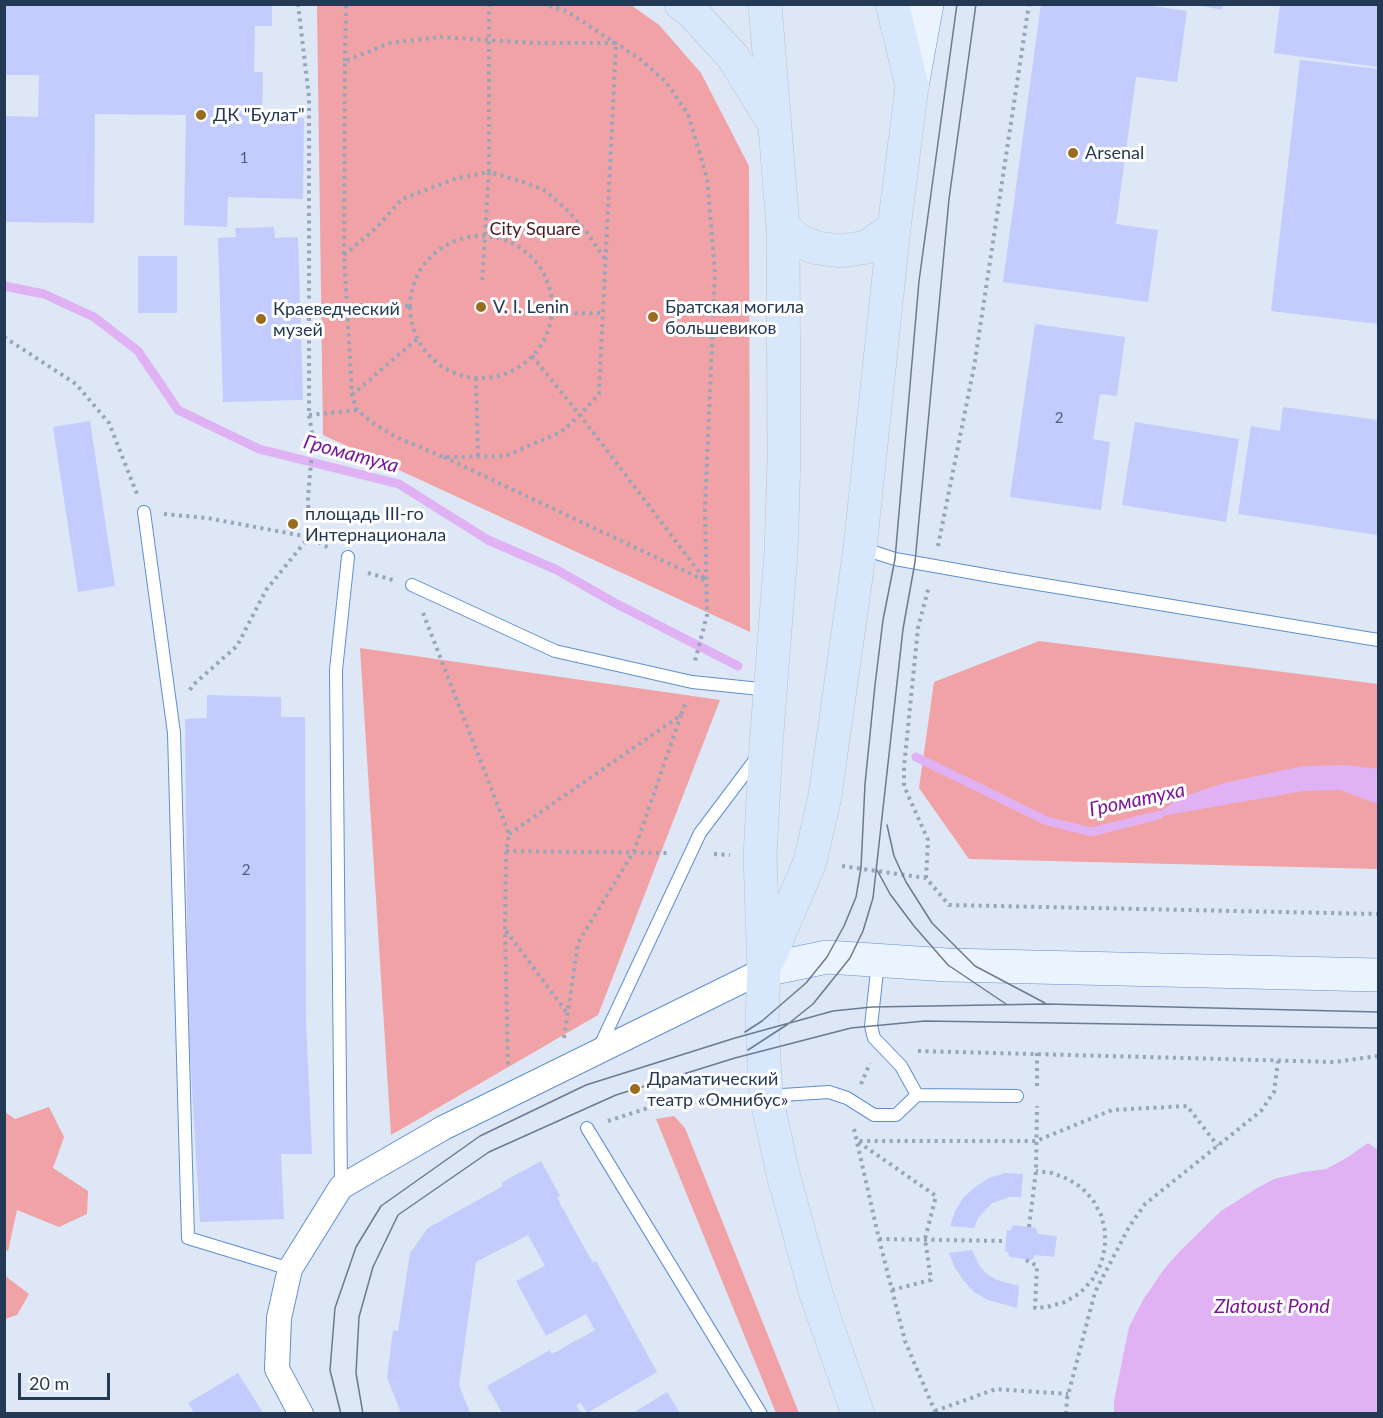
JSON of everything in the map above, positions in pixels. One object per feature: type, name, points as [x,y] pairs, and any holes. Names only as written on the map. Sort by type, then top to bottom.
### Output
[{"type":"main road","points":[[681,4],[692,12],[733,57],[773,123]]},
{"type":"main road","points":[[765,4],[783,227],[784,458],[781,553],[760,856],[764,970],[762,1021],[766,1096],[783,1174],[816,1294],[858,1413]]},
{"type":"main road","points":[[892,4],[912,86]]},
{"type":"main road","points":[[764,970],[810,862],[825,796],[860,548],[894,228],[912,86],[927,4]]},
{"type":"main road","points":[[783,227],[801,242],[817,248],[841,251],[867,247],[894,228]]},
{"type":"main road","points":[[764,970],[828,957],[975,966],[1378,975]]},
{"type":"street","points":[[301,1413],[277,1369],[279,1318],[290,1269],[340,1187],[443,1128],[764,970]]},
{"type":"lane","points":[[144,512],[174,733],[188,1238],[290,1269]]},
{"type":"lane","points":[[860,548],[895,559],[934,566],[1378,640]]},
{"type":"lane","points":[[340,1187],[336,670],[348,557]]},
{"type":"lane","points":[[412,585],[555,651],[692,682],[771,690]]},
{"type":"lane","points":[[597,1052],[700,833],[766,745]]},
{"type":"lane","points":[[878,960],[871,1026],[874,1038],[901,1066],[917,1095]]},
{"type":"lane","points":[[766,1096],[829,1092],[847,1098],[874,1115],[896,1115],[917,1095],[1017,1096]]},
{"type":"lane","points":[[587,1128],[761,1413]]},
{"type":"path","points":[[174,733],[192,686],[237,646],[266,590],[309,537],[308,497],[313,439],[309,415],[309,97],[298,4]]},
{"type":"path","points":[[346,4],[344,255],[351,395],[357,410],[396,437],[706,581]]},
{"type":"path","points":[[482,283],[489,172],[489,4]]},
{"type":"path","points":[[542,4],[566,11],[640,59],[666,82],[688,114],[707,178],[715,273],[705,509],[707,615],[692,682],[634,851],[578,943],[564,1043]]},
{"type":"path","points":[[926,878],[928,840],[904,786],[918,628],[934,566],[974,367],[1029,4]]},
{"type":"path","points":[[345,61],[390,43],[440,37],[534,43],[616,43]]},
{"type":"path","points":[[443,457],[505,456],[561,432],[599,394],[616,43]]},
{"type":"path","points":[[344,255],[376,228],[402,198],[457,178],[489,172],[546,190],[586,231],[605,259]]},
{"type":"path","points":[[486,235],[514,243],[536,261],[549,286],[552,314],[545,337],[532,356],[516,369],[497,376],[476,378],[452,372],[432,358],[417,339],[410,306],[414,283],[425,262],[442,247],[463,238],[486,235]]},
{"type":"path","points":[[309,314],[346,305],[410,306]]},
{"type":"path","points":[[552,314],[603,313]]},
{"type":"path","points":[[4,337],[76,384],[108,423],[144,512],[207,518],[309,537],[348,557],[368,572],[412,585],[509,834],[506,851],[505,930],[508,1075]]},
{"type":"path","points":[[351,395],[417,339]]},
{"type":"path","points":[[532,356],[580,415],[706,581]]},
{"type":"path","points":[[476,378],[478,456]]},
{"type":"path","points":[[309,415],[357,410]]},
{"type":"path","points":[[509,834],[681,715]]},
{"type":"path","points":[[506,851],[634,851],[760,856]]},
{"type":"path","points":[[810,862],[926,878],[949,905],[1378,914]]},
{"type":"path","points":[[505,930],[568,1015]]},
{"type":"path","points":[[1068,1394],[996,1389],[936,1412],[905,1341],[847,1098],[857,1091],[876,1050],[1335,1062],[1378,1056]]},
{"type":"path","points":[[1029,1227],[1036,1171],[1037,1053]]},
{"type":"path","points":[[1066,1413],[1068,1394],[1095,1292],[1129,1227],[1145,1204],[1261,1111],[1275,1092],[1278,1060]]},
{"type":"path","points":[[587,1128],[657,1105],[766,1096]]},
{"type":"path","points":[[857,1142],[1036,1140],[1112,1110],[1187,1106],[1218,1146]]},
{"type":"path","points":[[857,1142],[936,1196],[926,1239],[931,1280],[892,1290]]},
{"type":"path","points":[[1026,1260],[1037,1266],[1035,1308],[1047,1307],[1065,1302],[1080,1293],[1092,1280],[1101,1264],[1105,1247],[1105,1231],[1101,1215],[1093,1200],[1082,1188],[1068,1179],[1052,1173],[1036,1171]]},
{"type":"path","points":[[879,1239],[1006,1241]]},
{"type":"green space","name":"City Square","points":[[317,5],[631,5],[659,25],[701,73],[749,166],[750,632],[323,435]]},
{"type":"green space","points":[[1039,641],[1378,684],[1378,869],[969,859],[919,788],[934,682]]},
{"type":"green space","points":[[360,648],[720,700],[598,1015],[391,1135]]},
{"type":"green space","points":[[49,1107],[64,1137],[53,1168],[88,1191],[87,1214],[59,1227],[17,1210],[8,1251],[4,1249],[5,1112],[15,1119]]},
{"type":"green space","points":[[674,1116],[685,1128],[799,1413],[776,1413],[656,1119]]},
{"type":"green space","points":[[4,1275],[29,1294],[17,1315],[5,1319]]},
{"type":"water","points":[[1347,765],[1378,769],[1378,804],[1340,790],[1304,791],[1150,818],[1182,797],[1224,783],[1303,766]]},
{"type":"water","name":"Zlatoust Pond","points":[[1368,1143],[1378,1150],[1378,1413],[1114,1413],[1114,1401],[1129,1327],[1143,1300],[1164,1269],[1181,1250],[1221,1211],[1259,1187],[1274,1179],[1326,1169]]},
{"type":"building","name":"ДК \"Булат\"","points":[[4,4],[272,4],[272,26],[255,26],[254,72],[263,72],[262,116],[304,118],[303,199],[228,197],[227,227],[184,225],[186,115],[95,114],[94,223],[4,222],[4,116],[38,117],[39,75],[4,75]]},
{"type":"building","name":"Arsenal","points":[[1041,4],[1139,4],[1187,11],[1177,82],[1136,77],[1116,224],[1158,230],[1148,302],[1003,282]]},
{"type":"building","points":[[1193,4],[1223,4],[1222,10]]},
{"type":"building","points":[[1280,4],[1378,4],[1378,67],[1274,53]]},
{"type":"building","points":[[1300,60],[1378,69],[1378,324],[1271,311]]},
{"type":"building","name":"Краеведческий музей","points":[[274,227],[275,238],[298,237],[303,400],[223,402],[218,238],[236,237],[235,228]]},
{"type":"building","points":[[138,256],[177,256],[177,313],[138,313]]},
{"type":"building","points":[[1035,324],[1125,337],[1117,396],[1100,394],[1093,439],[1110,442],[1101,510],[1010,497]]},
{"type":"building","points":[[1283,407],[1378,420],[1378,535],[1238,514],[1251,426],[1280,431]]},
{"type":"building","points":[[90,421],[115,586],[78,592],[53,427]]},
{"type":"building","points":[[1135,422],[1239,439],[1226,522],[1122,505]]},
{"type":"building","points":[[207,695],[281,697],[281,717],[305,717],[306,1021],[312,1154],[281,1154],[284,1219],[200,1222],[188,1023],[185,719],[207,718]]},
{"type":"building","points":[[541,1161],[560,1196],[557,1198],[585,1249],[593,1263],[596,1261],[657,1372],[587,1413],[581,1403],[576,1405],[581,1413],[502,1413],[487,1386],[550,1350],[552,1354],[595,1330],[586,1314],[546,1336],[516,1281],[545,1266],[528,1235],[476,1262],[459,1385],[470,1413],[401,1413],[387,1377],[393,1330],[398,1331],[410,1253],[428,1228],[503,1186],[501,1183]]},
{"type":"building","points":[[1005,1173],[1023,1174],[1021,1197],[1010,1197],[992,1203],[978,1218],[974,1228],[950,1226],[955,1211],[964,1197],[989,1178]]},
{"type":"building","points":[[1013,1225],[1036,1228],[1038,1234],[1057,1236],[1054,1257],[1035,1255],[1032,1260],[1010,1257],[1005,1251],[1007,1230],[1010,1231]]},
{"type":"building","points":[[972,1250],[980,1267],[987,1274],[997,1280],[1019,1286],[1017,1308],[988,1300],[974,1292],[964,1281],[949,1253]]},
{"type":"building","points":[[238,1373],[263,1413],[194,1413],[188,1403]]},
{"type":"building","points":[[667,1392],[680,1413],[633,1413]]},
{"type":"waterway","name":"Громатуха","points":[[4,286],[44,294],[94,317],[138,351],[178,410],[259,449],[399,484],[488,540],[557,570],[613,602],[738,666]]},
{"type":"waterway","name":"Громатуха","points":[[916,757],[1047,821],[1091,832],[1159,815]]},
{"type":"tram line","points":[[745,1032],[762,1021],[806,983],[827,957],[844,926],[856,897],[861,868],[865,784],[875,685],[883,620],[895,559],[919,281],[957,4]]},
{"type":"tram line","points":[[748,1050],[788,1024],[813,1004],[850,958],[863,931],[873,898],[903,629],[915,562],[949,199],[976,4]]},
{"type":"tram line","points":[[887,825],[894,856],[906,882],[932,923],[975,966],[1045,1003]]},
{"type":"tram line","points":[[877,870],[890,894],[948,965],[1006,1004]]},
{"type":"tram line","points":[[341,1414],[330,1370],[335,1308],[356,1247],[381,1206],[480,1136],[586,1085],[735,1038],[833,1011],[872,1007],[1047,1004],[1378,1012]]},
{"type":"tram line","points":[[363,1414],[356,1373],[359,1317],[373,1267],[398,1215],[489,1152],[616,1095],[735,1058],[851,1028],[925,1021],[1378,1028]]},
{"type":"place","name":"ДК \"Булат\"","points":[[201,115]]},
{"type":"place","name":"Arsenal","points":[[1073,153]]},
{"type":"place","name":"V. I. Lenin","points":[[481,307]]},
{"type":"place","name":"Братская могила большевиков","points":[[653,317]]},
{"type":"place","name":"Краеведческий музей","points":[[261,319]]},
{"type":"place","name":"площадь III-го Интернационала","points":[[293,524]]},
{"type":"place","name":"Драматический театр «Омнибус»","points":[[635,1089]]}]
